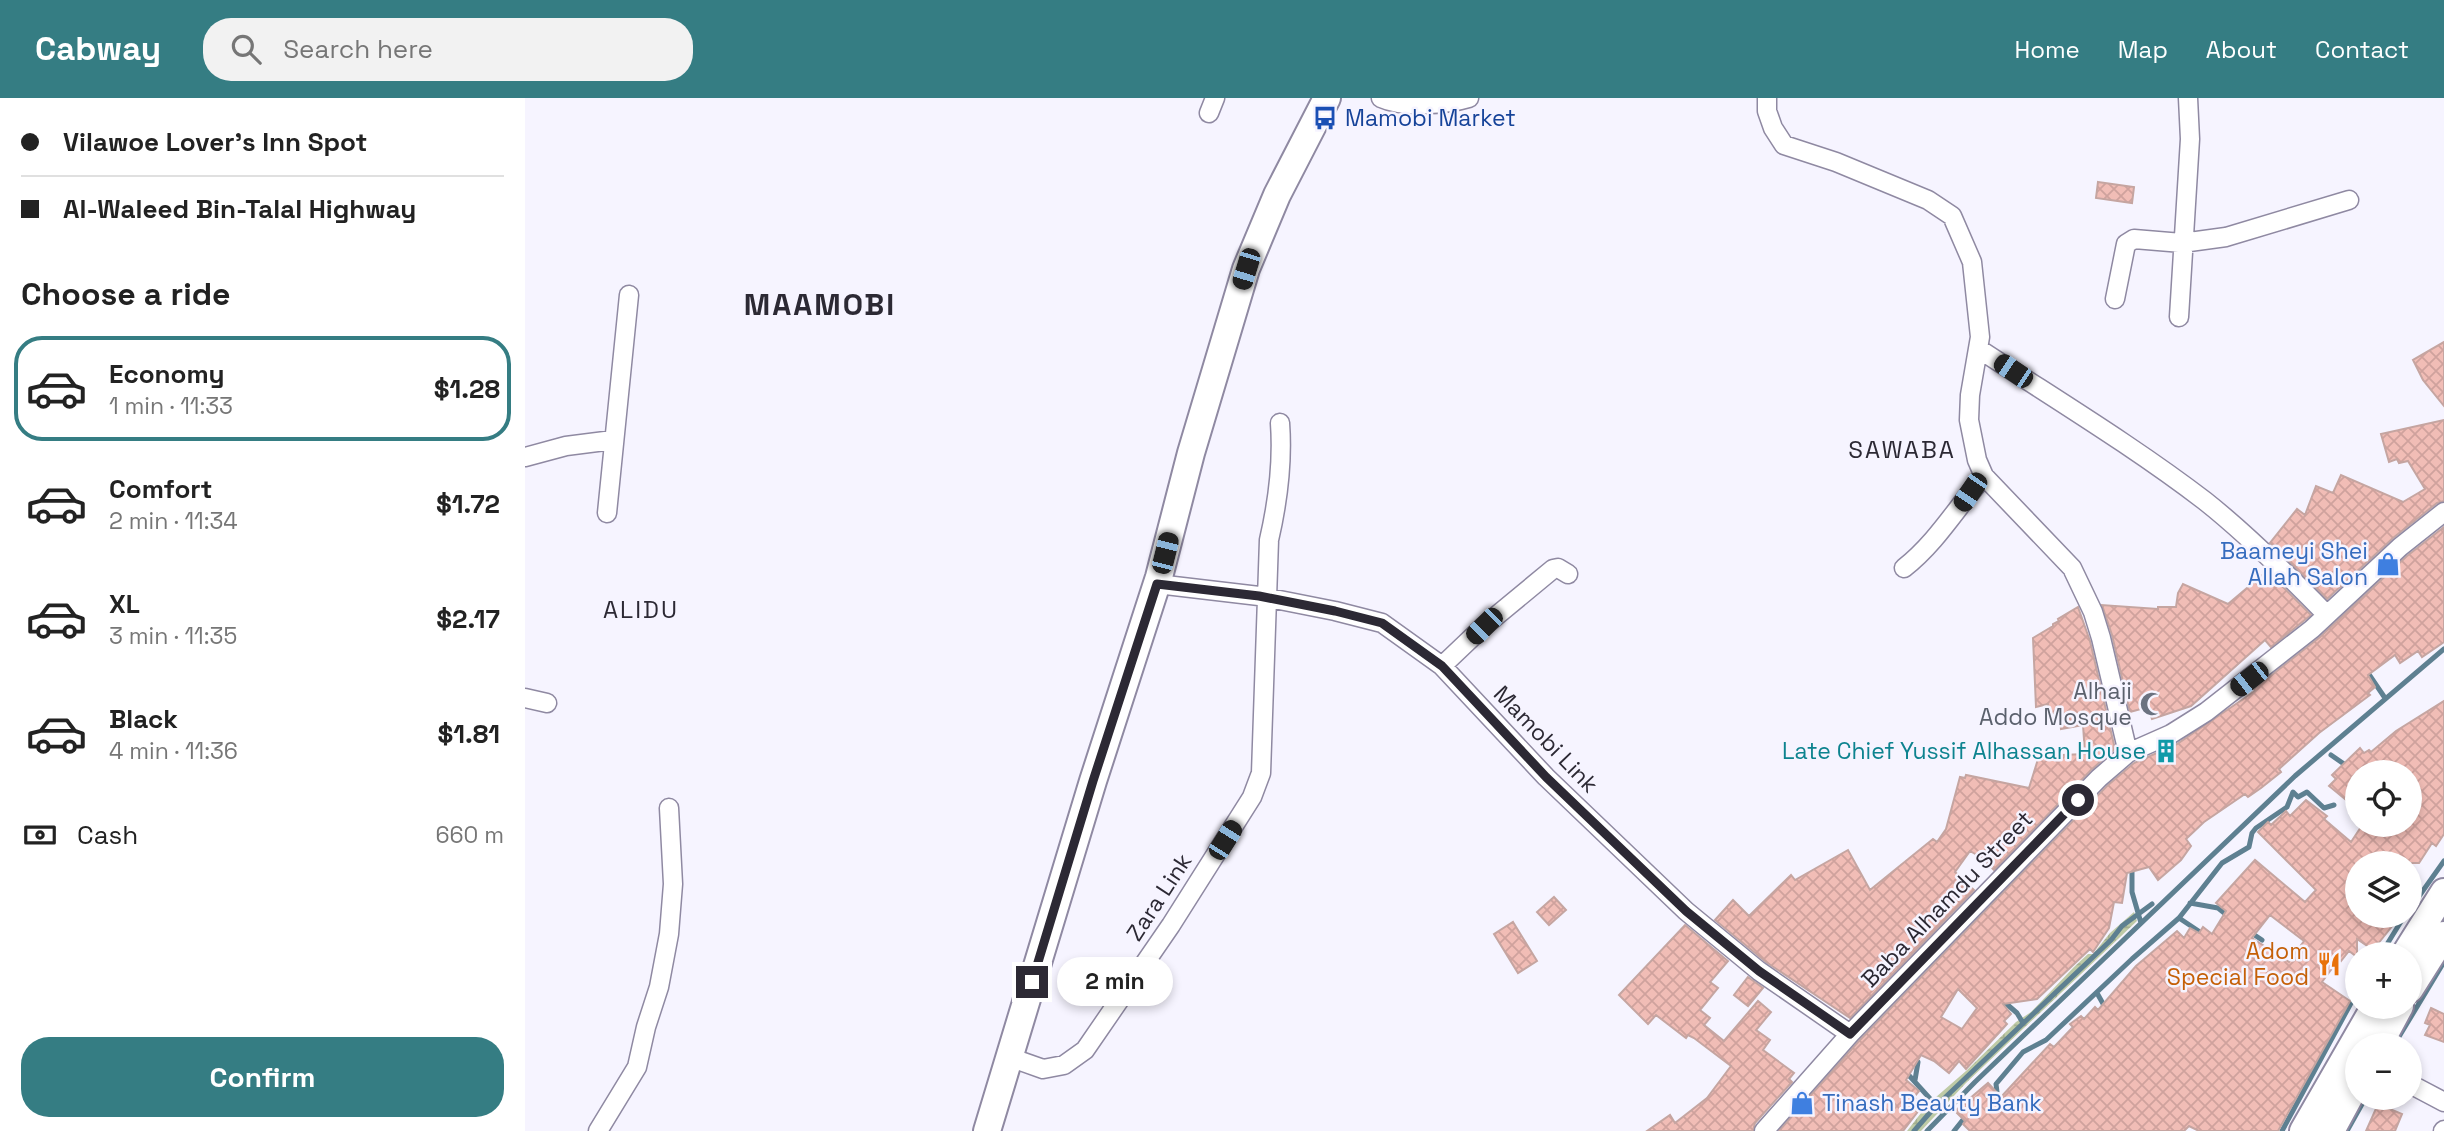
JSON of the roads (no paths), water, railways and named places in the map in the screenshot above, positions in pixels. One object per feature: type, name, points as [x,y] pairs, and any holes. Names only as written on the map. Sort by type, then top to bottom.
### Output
[{"type":"street","points":[[987,1131],[1093,781],[1157,584],[1191,453],[1246,269],[1277,195],[1327,98]]},
{"type":"street","points":[[1381,98],[1417,104],[1457,102],[1469,98]]},
{"type":"street","points":[[1767,98],[1767,111],[1773,128],[1784,145],[1836,162],[1929,200],[1952,216],[1972,262],[1977,306],[1979,349],[1970,395],[1969,420],[1977,460],[1984,476],[2072,568],[2093,612],[2101,638],[2128,753]]},
{"type":"street","points":[[2179,317],[2190,139],[2188,98]]},
{"type":"street","points":[[2115,299],[2126,244],[2129,241],[2134,239],[2182,243],[2226,237],[2350,200]]},
{"type":"street","points":[[607,513],[629,295]]},
{"type":"street","points":[[1979,349],[2137,452],[2206,502],[2326,614]]},
{"type":"street","name":"Zara Link","points":[[1009,1057],[1043,1069],[1063,1065],[1085,1050],[1171,925],[1252,797],[1261,774],[1269,541],[1277,506],[1282,462],[1280,423]]},
{"type":"street","points":[[525,457],[566,446],[613,440]]},
{"type":"street","points":[[1905,568],[1921,555],[1949,523],[1984,476]]},
{"type":"street","name":"Baba Alhamdu Street","points":[[1763,1131],[1850,1034],[2092,785],[2128,753],[2171,734],[2206,712],[2312,629],[2400,547],[2444,512]]},
{"type":"street","points":[[1442,666],[1484,626],[1553,569],[1558,568],[1568,574]]},
{"type":"street","name":"Mamobi Link","points":[[1157,584],[1268,599],[1382,623],[1442,666],[1546,777],[1686,911],[1759,971],[1850,1034]]},
{"type":"street","points":[[525,698],[547,703]]},
{"type":"street","points":[[598,1131],[637,1067],[659,986],[669,934],[673,884],[669,808]]},
{"type":"street","points":[[2413,942],[2444,892]]},
{"type":"street","points":[[2422,970],[2444,935]]},
{"type":"street","points":[[2303,1131],[2368,1019]]},
{"type":"street","points":[[2422,1090],[2444,1102]]},
{"type":"street","points":[[2331,1131],[2345,1105]]},
{"type":"waterway","points":[[1927,1131],[2295,776],[2444,649]]},
{"type":"waterway","points":[[2366,670],[2385,698]]},
{"type":"waterway","points":[[2331,755],[2345,765]]},
{"type":"waterway","points":[[1991,1097],[1997,1092],[1996,1084],[2023,1052],[2046,1040],[2179,918],[2222,863],[2249,847],[2256,828],[2287,807],[2293,792],[2298,797],[2307,792],[2324,808],[2334,805]]},
{"type":"waterway","points":[[2422,892],[2444,861]]},
{"type":"waterway","points":[[2132,868],[2132,892],[2141,923]]},
{"type":"waterway","points":[[2190,903],[2218,908],[2228,916]]},
{"type":"waterway","points":[[1914,1131],[1934,1108],[2111,940],[2122,926],[2152,904]]},
{"type":"waterway","points":[[2179,918],[2200,932]]},
{"type":"waterway","points":[[2388,942],[2397,928]]},
{"type":"waterway","points":[[2250,932],[2262,940]]},
{"type":"waterway","points":[[2401,1033],[2444,962]]},
{"type":"waterway","points":[[2097,993],[2106,1009]]},
{"type":"waterway","points":[[2002,1000],[2017,1013],[2023,1023]]},
{"type":"waterway","points":[[2282,1131],[2345,1014]]},
{"type":"waterway","points":[[1915,1080],[1918,1062]]},
{"type":"waterway","points":[[1905,1071],[1943,1113]]},
{"type":"waterway","points":[[2347,1131],[2359,1110]]},
{"type":"waterway","points":[[1954,1131],[1966,1116]]},
{"type":"place","name":"Mamobi Market","points":[[1325,118]]},
{"type":"place","name":"Baameyi Shei Allah Salon","points":[[2388,564]]},
{"type":"place","name":"Alhaji Addo Mosque","points":[[2152,704]]},
{"type":"place","name":"Late Chief Yussif Alhassan House","points":[[2166,751]]},
{"type":"place","name":"Adom Special Food","points":[[2329,964]]},
{"type":"place","name":"Tinash Beauty Bank","points":[[1802,1103]]},
{"type":"district","name":"MAAMOBI","points":[[820,304]]},
{"type":"district","name":"SAWABA","points":[[1902,449]]},
{"type":"district","name":"ALIDU","points":[[641,609]]}]
